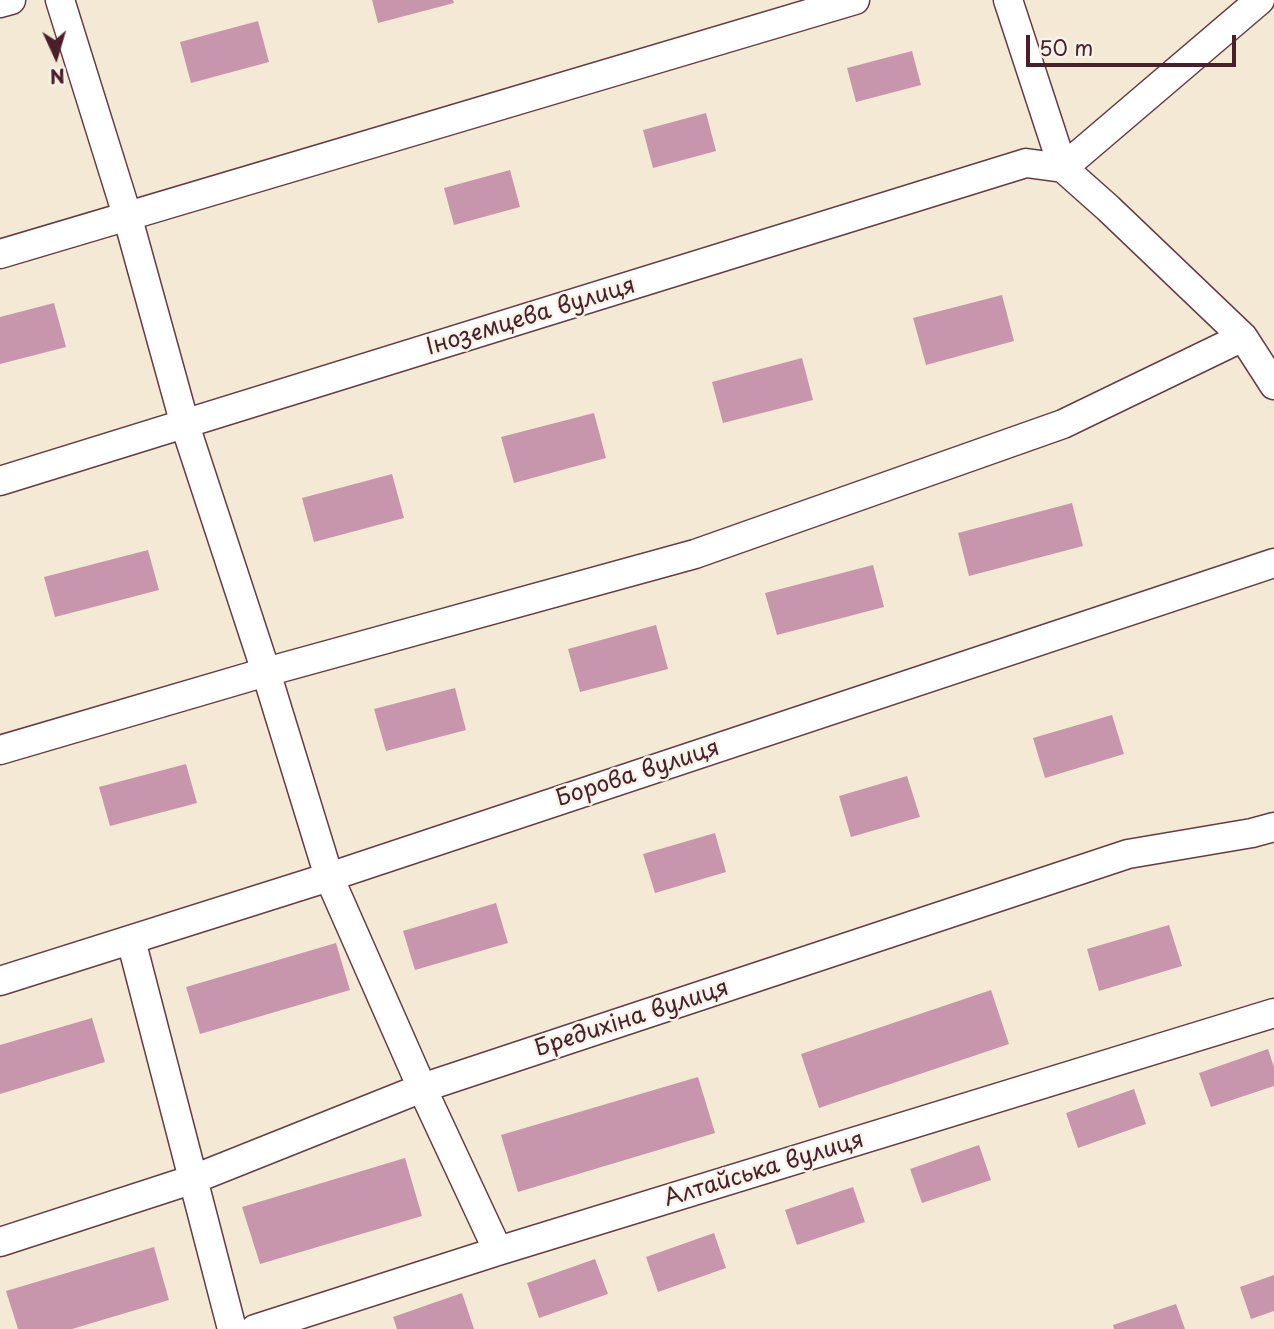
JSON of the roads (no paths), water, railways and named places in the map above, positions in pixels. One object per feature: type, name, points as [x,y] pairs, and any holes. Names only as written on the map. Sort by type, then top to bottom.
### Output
[{"type":"street","points":[[0,3],[11,0]]},
{"type":"street","points":[[60,0],[127,215],[185,425],[266,671],[329,877],[422,1088],[498,1251]]},
{"type":"street","points":[[0,254],[856,0]]},
{"type":"street","points":[[1009,0],[1063,168],[1243,337],[1274,385]]},
{"type":"street","points":[[1063,168],[1260,0]]},
{"type":"street","name":"Іноземцева вулиця","points":[[0,481],[1026,163],[1063,168]]},
{"type":"street","points":[[0,750],[266,671],[695,554],[1063,424],[1243,337]]},
{"type":"street","name":"Борова вулиця","points":[[0,981],[329,877],[1274,563]]},
{"type":"street","name":"Бредихіна вулиця","points":[[0,1242],[194,1179],[422,1088],[1128,854],[1274,827]]},
{"type":"street","points":[[131,940],[232,1329]]},
{"type":"street","name":"Алтайська вулиця","points":[[255,1329],[498,1251],[1274,1013]]}]
